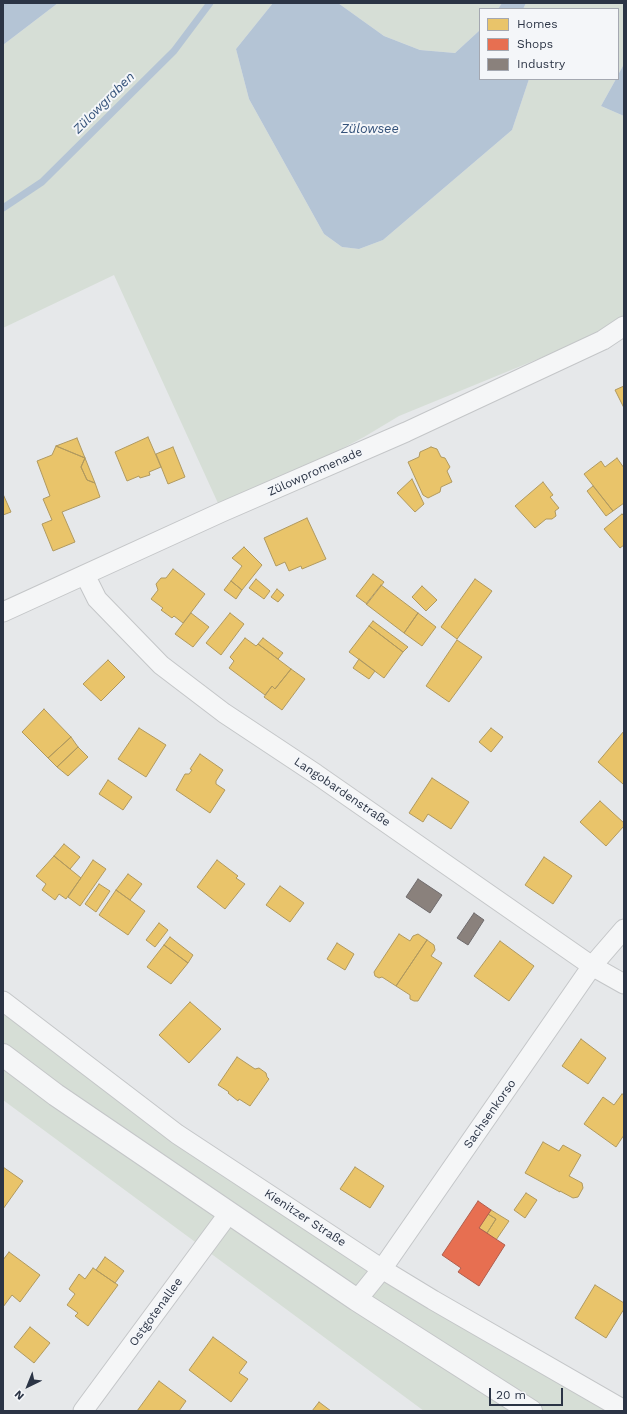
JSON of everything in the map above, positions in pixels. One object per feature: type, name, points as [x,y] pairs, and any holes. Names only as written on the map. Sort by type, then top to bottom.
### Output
[{"type":"street","name":"Zülowpromenade","points":[[3,612],[222,512],[406,432],[603,340],[624,326]]},
{"type":"street","name":"Langobardenstraße","points":[[85,575],[97,599],[161,665],[224,713],[316,774],[592,966],[624,984]]},
{"type":"street","name":"Sachsenkorso","points":[[358,1300],[382,1269],[592,966],[624,929]]},
{"type":"street","name":"Kienitzer Straße","points":[[3,1001],[177,1134],[382,1269],[624,1410]]},
{"type":"street","points":[[3,1055],[56,1095],[358,1300],[531,1411]]},
{"type":"street","name":"Ostgotenallee","points":[[83,1411],[229,1212]]},
{"type":"shaded area","points":[[58,3],[273,3],[236,49],[249,99],[324,234],[342,247],[359,249],[383,240],[512,130],[529,80],[615,80],[601,106],[624,116],[624,316],[599,334],[399,416],[364,437],[222,512],[114,275],[3,328],[3,45]]},
{"type":"shaded area","points":[[338,3],[502,3],[499,8],[479,8],[479,31],[455,53],[420,50],[384,36]]},
{"type":"shaded area","points":[[526,3],[624,3],[624,64],[619,73],[619,8],[524,8]]},
{"type":"shaded area","points":[[3,1001],[177,1134],[624,1411],[424,1411],[3,1100]]},
{"type":"water","points":[[3,3],[58,3],[3,45]]},
{"type":"water","name":"Zülowsee","points":[[273,3],[338,3],[384,36],[420,50],[455,53],[479,31],[479,80],[529,80],[512,130],[383,240],[359,249],[342,247],[324,234],[249,99],[236,49]]},
{"type":"water","points":[[502,3],[526,3],[524,8],[499,8]]},
{"type":"water","points":[[624,64],[624,116],[601,106],[615,80],[619,80],[619,73]]},
{"type":"building: Homes","points":[[624,386],[624,408],[615,390]]},
{"type":"building: Homes","points":[[148,437],[161,467],[149,472],[150,475],[140,478],[139,476],[127,481],[115,452]]},
{"type":"building: Homes","points":[[77,438],[85,458],[56,446]]},
{"type":"building: Homes","points":[[56,446],[85,458],[81,467],[87,480],[95,483],[100,497],[62,512],[75,542],[53,551],[42,524],[52,520],[43,499],[50,496],[37,461],[52,455]]},
{"type":"building: Homes","points":[[173,447],[185,477],[168,484],[156,454]]},
{"type":"building: Homes","points":[[431,447],[437,449],[441,457],[445,458],[450,467],[447,471],[452,482],[441,487],[440,492],[428,498],[423,495],[408,462],[419,457],[420,452]]},
{"type":"building: Homes","points":[[85,458],[95,483],[87,480],[81,467]]},
{"type":"building: Homes","points":[[617,458],[624,468],[624,503],[613,511],[584,474],[601,461],[605,467]]},
{"type":"building: Homes","points":[[412,479],[424,504],[415,512],[397,493]]},
{"type":"building: Homes","points":[[543,482],[553,495],[550,497],[559,508],[555,511],[556,516],[552,519],[546,519],[535,528],[515,506]]},
{"type":"building: Homes","points":[[593,486],[613,511],[606,516],[587,491]]},
{"type":"building: Homes","points":[[3,494],[11,512],[3,515]]},
{"type":"building: Homes","points":[[622,514],[624,516],[624,545],[620,548],[604,529]]},
{"type":"building: Homes","points":[[307,518],[326,559],[302,569],[301,566],[289,571],[285,562],[276,566],[264,538]]},
{"type":"building: Homes","points":[[244,547],[262,565],[242,590],[231,581],[242,566],[232,558]]},
{"type":"building: Homes","points":[[173,569],[205,594],[183,623],[174,616],[172,618],[161,610],[163,608],[151,599],[158,590],[156,584],[161,578],[166,578]]},
{"type":"building: Homes","points":[[373,574],[384,582],[367,604],[356,596]]},
{"type":"building: Homes","points":[[256,579],[270,591],[264,599],[249,588]]},
{"type":"building: Homes","points":[[475,579],[492,591],[457,639],[441,627]]},
{"type":"building: Homes","points":[[231,581],[242,590],[236,599],[224,590]]},
{"type":"building: Homes","points":[[381,585],[418,613],[404,633],[366,604]]},
{"type":"building: Homes","points":[[422,586],[437,600],[426,611],[412,597]]},
{"type":"building: Homes","points":[[277,589],[284,595],[278,602],[271,597]]},
{"type":"building: Homes","points":[[191,613],[209,627],[193,647],[175,634]]},
{"type":"building: Homes","points":[[230,613],[244,624],[221,655],[206,643]]},
{"type":"building: Homes","points":[[418,613],[436,627],[422,646],[404,633]]},
{"type":"building: Homes","points":[[373,621],[408,647],[403,652],[369,626]]},
{"type":"building: Homes","points":[[369,626],[403,652],[384,678],[349,652]]},
{"type":"building: Homes","points":[[245,638],[256,646],[258,644],[291,669],[275,689],[272,686],[265,695],[229,668],[234,661],[230,657]]},
{"type":"building: Homes","points":[[263,638],[283,653],[278,659],[258,644]]},
{"type":"building: Homes","points":[[457,640],[482,657],[449,702],[426,686]]},
{"type":"building: Homes","points":[[359,659],[375,671],[369,679],[353,668]]},
{"type":"building: Homes","points":[[108,660],[125,677],[101,701],[83,684]]},
{"type":"building: Homes","points":[[291,669],[305,679],[282,710],[264,697],[272,686],[275,689]]},
{"type":"building: Homes","points":[[44,709],[71,737],[48,758],[22,732]]},
{"type":"building: Homes","points":[[139,728],[166,745],[146,777],[118,759]]},
{"type":"building: Homes","points":[[491,728],[503,737],[491,752],[479,742]]},
{"type":"building: Homes","points":[[624,731],[624,783],[623,784],[598,762]]},
{"type":"building: Homes","points":[[71,737],[78,747],[57,767],[48,758]]},
{"type":"building: Homes","points":[[78,747],[88,757],[68,776],[57,767]]},
{"type":"building: Homes","points":[[200,754],[223,770],[216,781],[216,784],[225,790],[210,813],[176,790],[185,774],[189,774],[192,770],[190,769]]},
{"type":"building: Homes","points":[[432,778],[469,802],[451,829],[428,814],[423,822],[409,813]]},
{"type":"building: Homes","points":[[108,780],[132,797],[123,810],[99,794]]},
{"type":"building: Homes","points":[[600,801],[624,823],[624,826],[606,846],[580,822]]},
{"type":"building: Homes","points":[[64,844],[80,857],[70,869],[54,856]]},
{"type":"building: Homes","points":[[54,856],[81,878],[66,899],[59,894],[55,900],[42,890],[46,884],[36,876]]},
{"type":"building: Homes","points":[[544,857],[572,876],[553,904],[525,885]]},
{"type":"building: Homes","points":[[93,860],[106,869],[80,906],[68,897]]},
{"type":"building: Homes","points":[[217,860],[238,876],[236,878],[245,884],[225,909],[197,887]]},
{"type":"building: Homes","points":[[128,874],[142,884],[130,900],[116,890]]},
{"type":"building: Homes","points":[[99,884],[110,891],[96,912],[85,904]]},
{"type":"building: Homes","points":[[280,886],[304,903],[290,922],[266,905]]},
{"type":"building: Homes","points":[[116,890],[145,911],[128,935],[99,915]]},
{"type":"building: Homes","points":[[159,923],[168,930],[155,947],[146,940]]},
{"type":"building: Homes","points":[[399,934],[410,941],[413,936],[418,934],[427,940],[396,986],[382,977],[379,978],[375,976],[374,972]]},
{"type":"building: Homes","points":[[170,937],[193,955],[188,963],[164,945]]},
{"type":"building: Homes","points":[[427,940],[434,945],[435,950],[431,956],[442,963],[418,1001],[414,1001],[410,999],[410,995],[396,986]]},
{"type":"building: Homes","points":[[500,941],[534,966],[509,1001],[474,976]]},
{"type":"building: Homes","points":[[337,943],[354,954],[345,970],[327,959]]},
{"type":"building: Homes","points":[[164,945],[188,963],[171,984],[147,967]]},
{"type":"building: Homes","points":[[190,1002],[221,1029],[189,1063],[159,1035]]},
{"type":"building: Homes","points":[[581,1039],[606,1058],[588,1084],[562,1066]]},
{"type":"building: Homes","points":[[237,1057],[255,1069],[259,1068],[266,1073],[269,1079],[250,1106],[239,1099],[238,1101],[228,1093],[229,1092],[218,1085]]},
{"type":"building: Homes","points":[[622,1094],[624,1095],[624,1135],[616,1147],[584,1124],[603,1097],[614,1105]]},
{"type":"building: Homes","points":[[543,1142],[559,1151],[563,1145],[581,1155],[569,1176],[582,1183],[583,1188],[578,1197],[573,1198],[525,1173]]},
{"type":"building: Homes","points":[[3,1167],[23,1181],[3,1209]]},
{"type":"building: Homes","points":[[355,1167],[384,1186],[370,1208],[340,1189]]},
{"type":"building: Homes","points":[[526,1193],[537,1200],[525,1218],[514,1210]]},
{"type":"building: Homes","points":[[491,1210],[509,1221],[496,1240],[487,1233],[496,1219],[488,1214]]},
{"type":"building: Homes","points":[[488,1214],[496,1219],[487,1233],[479,1228]]},
{"type":"building: Homes","points":[[9,1252],[40,1275],[20,1302],[12,1295],[3,1307],[3,1260]]},
{"type":"building: Homes","points":[[105,1257],[124,1271],[115,1283],[96,1270]]},
{"type":"building: Homes","points":[[93,1268],[118,1285],[88,1326],[75,1316],[78,1313],[67,1305],[75,1294],[69,1289],[79,1274],[85,1279]]},
{"type":"building: Homes","points":[[595,1285],[624,1303],[624,1309],[606,1338],[575,1318]]},
{"type":"building: Homes","points":[[30,1327],[50,1343],[34,1363],[14,1347]]},
{"type":"building: Homes","points":[[213,1337],[247,1362],[239,1373],[248,1379],[231,1402],[189,1370]]},
{"type":"building: Homes","points":[[159,1381],[186,1401],[179,1411],[137,1411]]},
{"type":"building: Homes","points":[[319,1402],[331,1411],[312,1411]]},
{"type":"building: Shops","points":[[478,1201],[491,1210],[479,1228],[505,1245],[479,1286],[458,1272],[461,1268],[442,1255]]},
{"type":"building: Industry","points":[[418,879],[442,895],[430,913],[406,897]]},
{"type":"building: Industry","points":[[474,913],[484,920],[468,945],[457,938]]},
{"type":"waterway","name":"Zülowgraben","points":[[3,208],[42,182],[174,51],[210,3]]}]
